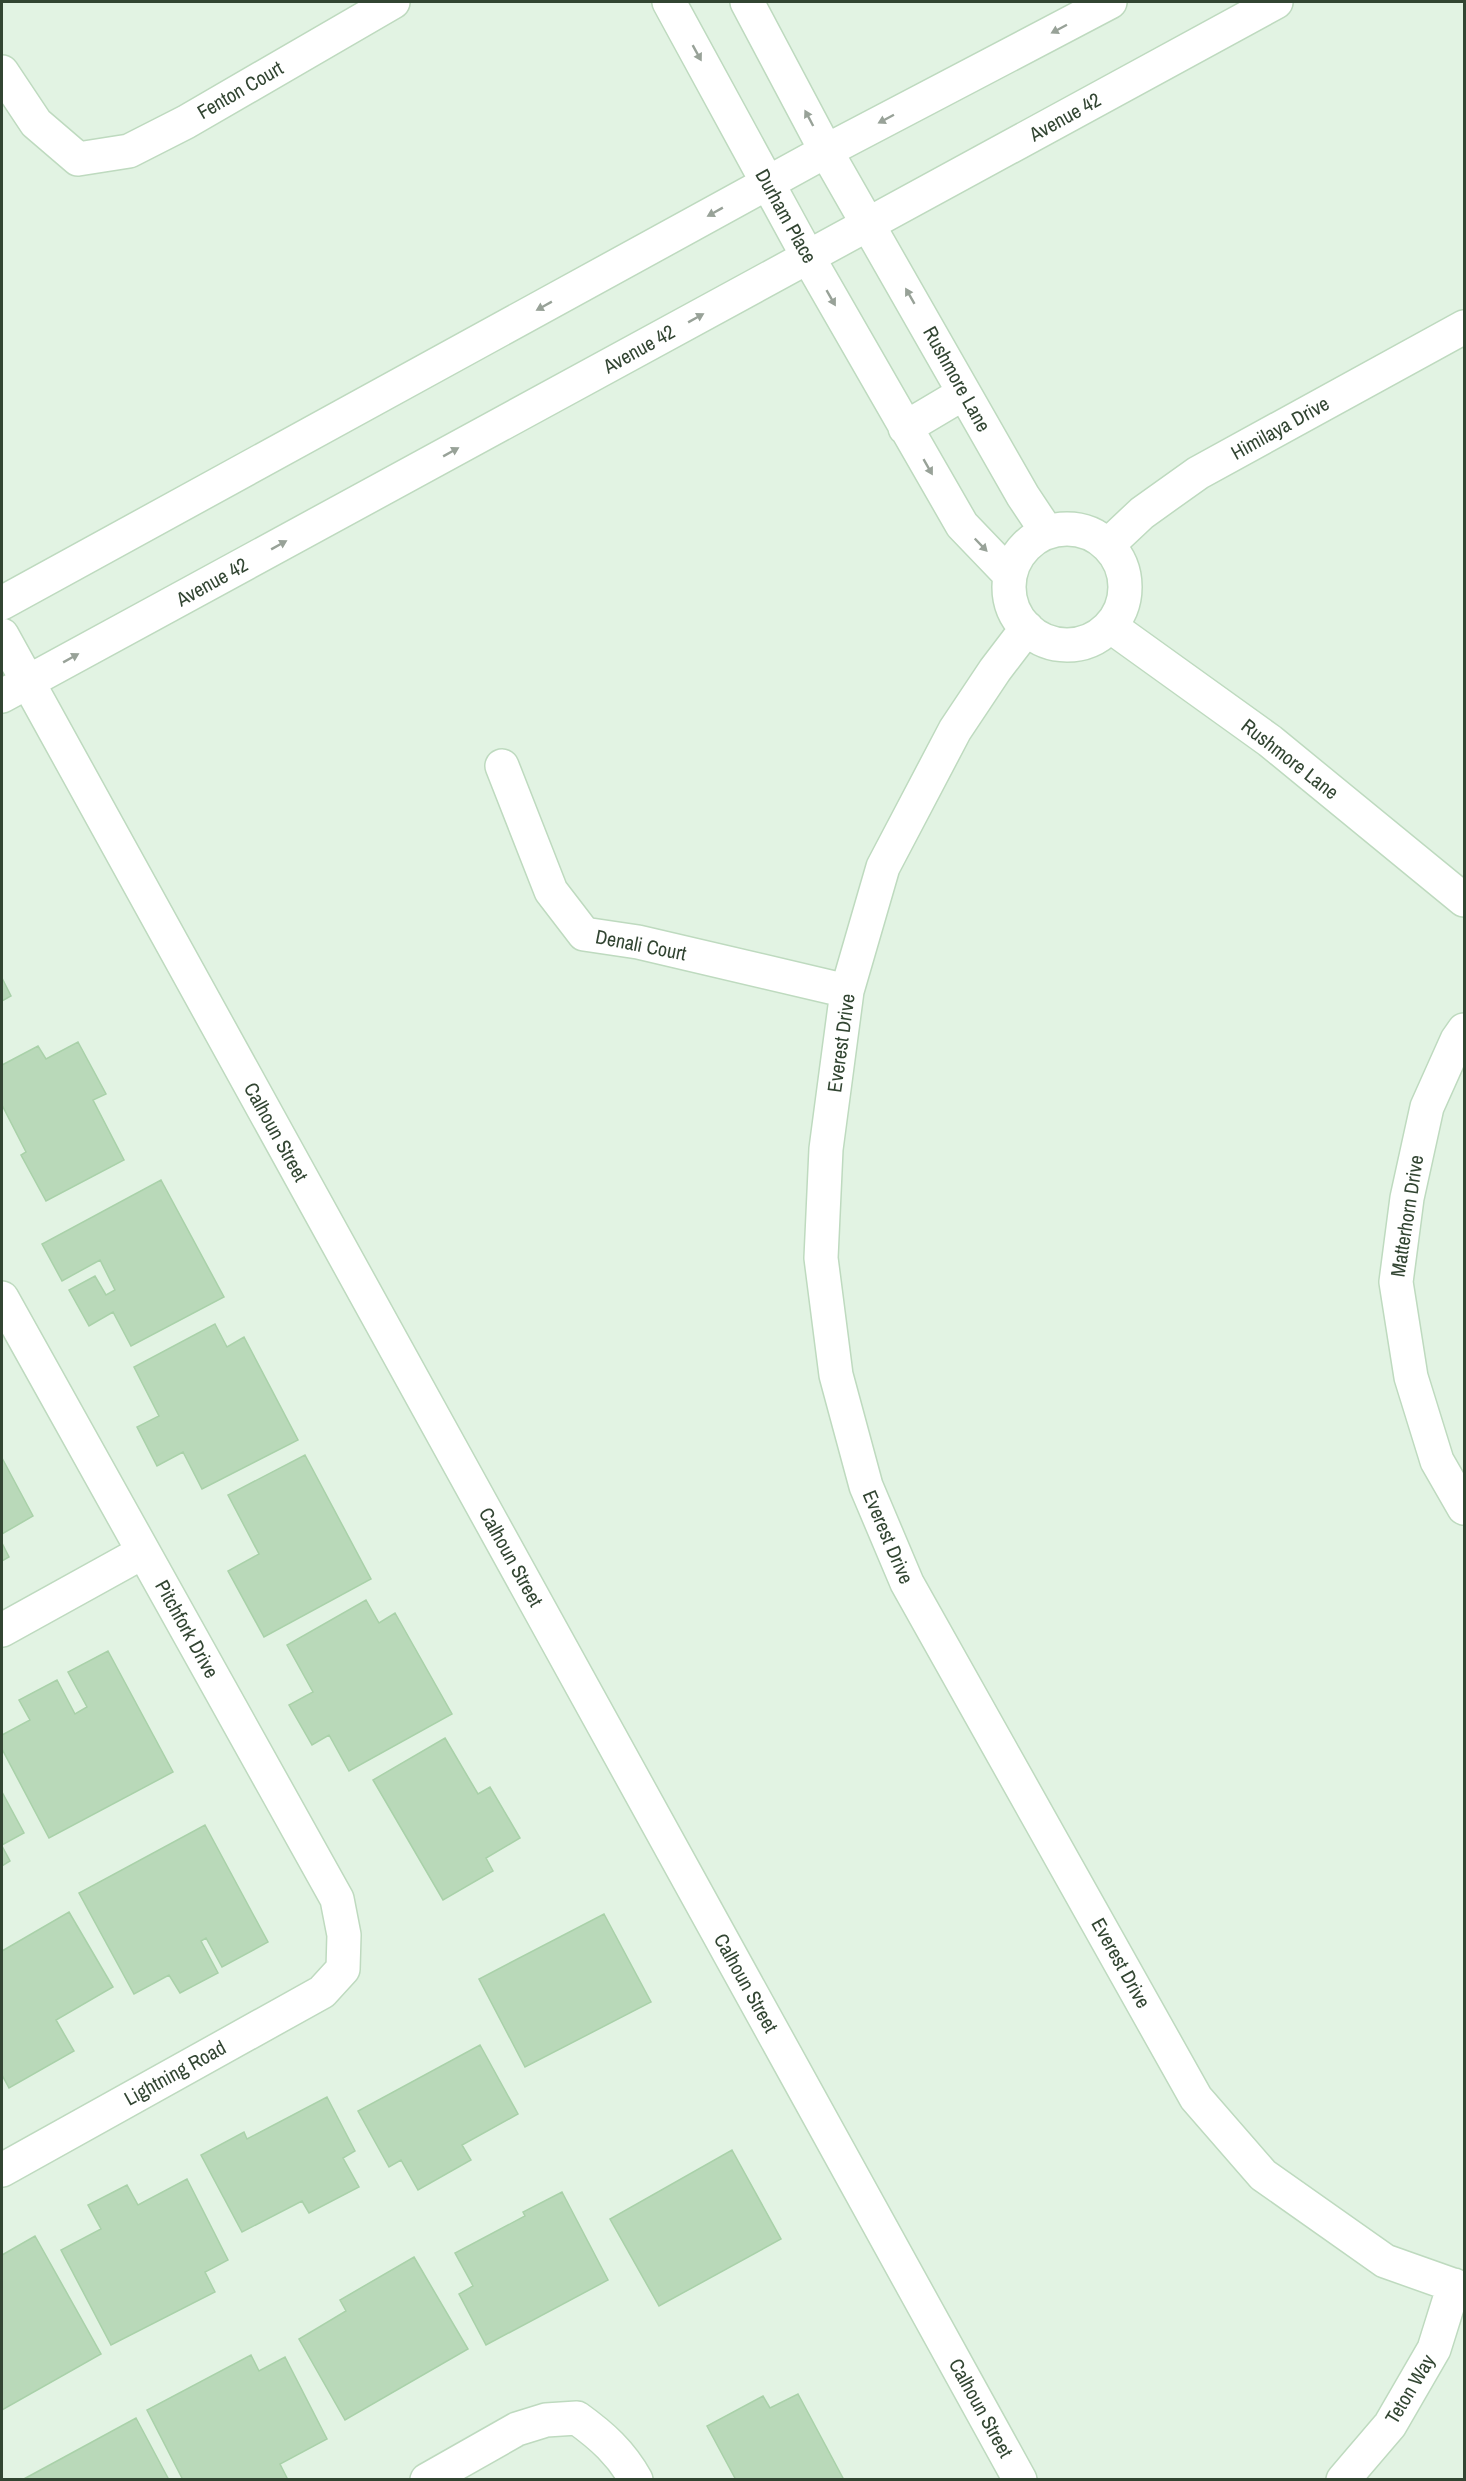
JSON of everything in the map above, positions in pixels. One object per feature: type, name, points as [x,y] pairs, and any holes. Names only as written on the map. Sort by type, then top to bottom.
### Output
[{"type":"street","name":"Fenton Court","points":[[2,72],[36,123],[78,159],[129,151],[186,122],[393,2]]},
{"type":"street","name":"Durham Place","points":[[669,2],[808,257],[962,525],[1010,575]]},
{"type":"street","points":[[747,2],[826,151],[869,224]]},
{"type":"street","points":[[2,603],[826,151],[1110,2]]},
{"type":"street","name":"Avenue 42","points":[[14,690],[1275,2]]},
{"type":"street","name":"Rushmore Lane","points":[[869,224],[1023,496],[1047,532]]},
{"type":"street","name":"Himilaya Drive","points":[[1108,545],[1142,513],[1198,473],[1464,327]]},
{"type":"street","points":[[905,428],[964,393]]},
{"type":"street","points":[[1063,529],[1080,530],[1108,545],[1119,559],[1124,576],[1125,594],[1120,611],[1110,626],[1095,637],[1077,644],[1059,644],[1041,639],[1026,628],[1015,613],[1009,595],[1010,575],[1023,549],[1034,539],[1047,532],[1063,529]]},
{"type":"street","name":"Rushmore Lane","points":[[1110,626],[1270,741],[1464,900]]},
{"type":"street","name":"Everest Drive","points":[[1026,628],[955,730],[883,867],[847,992],[826,1149],[821,1258],[836,1375],[866,1486],[907,1583],[1197,2098],[1263,2175],[1385,2261],[1459,2287]]},
{"type":"street","name":"Calhoun Street","points":[[2,635],[14,690],[1020,2480]]},
{"type":"street","name":"Denali Court","points":[[502,766],[551,891],[584,934],[638,942],[847,992]]},
{"type":"street","name":"Matterhorn Drive","points":[[1464,1029],[1427,1107],[1407,1198],[1395,1282],[1411,1377],[1437,1461],[1464,1508]]},
{"type":"street","name":"Pitchfork Drive","points":[[2,1298],[338,1899],[344,1935],[343,1969]]},
{"type":"street","points":[[2,1630],[143,1551]]},
{"type":"street","name":"Lightning Road","points":[[2,2170],[322,1992],[343,1969]]},
{"type":"street","name":"Teton Way","points":[[1343,2480],[1390,2425],[1434,2349],[1459,2287]]},
{"type":"street","points":[[427,2480],[517,2429],[546,2420],[577,2418],[605,2438],[626,2461],[636,2480]]},
{"type":"building","points":[[2,978],[11,996],[2,1001]]},
{"type":"building","points":[[78,1042],[106,1094],[93,1100],[124,1160],[46,1201],[21,1155],[26,1152],[2,1105],[2,1065],[38,1046],[46,1059]]},
{"type":"building","points":[[161,1180],[224,1297],[131,1346],[113,1312],[89,1326],[69,1290],[95,1276],[106,1295],[115,1290],[100,1260],[62,1281],[42,1244]]},
{"type":"building","points":[[215,1324],[227,1347],[244,1337],[298,1440],[202,1489],[183,1452],[157,1466],[137,1427],[159,1416],[134,1367]]},
{"type":"building","points":[[305,1455],[371,1579],[264,1637],[228,1571],[259,1554],[228,1495]]},
{"type":"building","points":[[2,1458],[33,1516],[2,1534]]},
{"type":"building","points":[[2,1543],[9,1557],[2,1561]]},
{"type":"building","points":[[366,1600],[379,1623],[395,1613],[452,1714],[349,1771],[329,1735],[312,1745],[289,1705],[313,1692],[287,1645]]},
{"type":"building","points":[[108,1651],[173,1772],[49,1838],[2,1749],[2,1735],[30,1720],[19,1700],[57,1680],[75,1714],[87,1707],[68,1672]]},
{"type":"building","points":[[445,1738],[478,1794],[490,1787],[520,1838],[486,1858],[493,1871],[443,1900],[373,1780]]},
{"type":"building","points":[[2,1792],[24,1833],[2,1845]]},
{"type":"building","points":[[205,1825],[268,1942],[222,1967],[206,1938],[201,1941],[218,1973],[180,1993],[169,1975],[134,1994],[79,1893]]},
{"type":"building","points":[[2,1846],[10,1861],[2,1866]]},
{"type":"building","points":[[69,1912],[113,1987],[56,2020],[74,2051],[9,2088],[2,2075],[2,1951]]},
{"type":"building","points":[[604,1914],[651,2002],[525,2067],[479,1979]]},
{"type":"building","points":[[480,2045],[518,2114],[462,2145],[471,2160],[418,2190],[401,2160],[389,2167],[358,2111]]},
{"type":"building","points":[[327,2097],[355,2151],[343,2158],[359,2187],[309,2213],[302,2201],[242,2232],[201,2155],[244,2132],[247,2139]]},
{"type":"building","points":[[732,2150],[781,2239],[659,2306],[610,2219]]},
{"type":"building","points":[[187,2179],[228,2260],[205,2272],[215,2292],[111,2345],[61,2250],[101,2229],[88,2205],[127,2185],[138,2205]]},
{"type":"building","points":[[562,2192],[608,2280],[486,2345],[459,2294],[473,2286],[455,2253],[525,2216],[523,2212]]},
{"type":"building","points":[[35,2236],[101,2354],[2,2410],[2,2255]]},
{"type":"building","points":[[414,2257],[468,2349],[345,2420],[299,2339],[346,2311],[340,2300]]},
{"type":"building","points":[[251,2355],[259,2371],[285,2357],[327,2439],[280,2464],[288,2480],[183,2480],[147,2410]]},
{"type":"building","points":[[798,2394],[844,2480],[736,2480],[707,2426],[763,2396],[770,2408]]},
{"type":"building","points":[[136,2418],[169,2480],[22,2480]]}]
